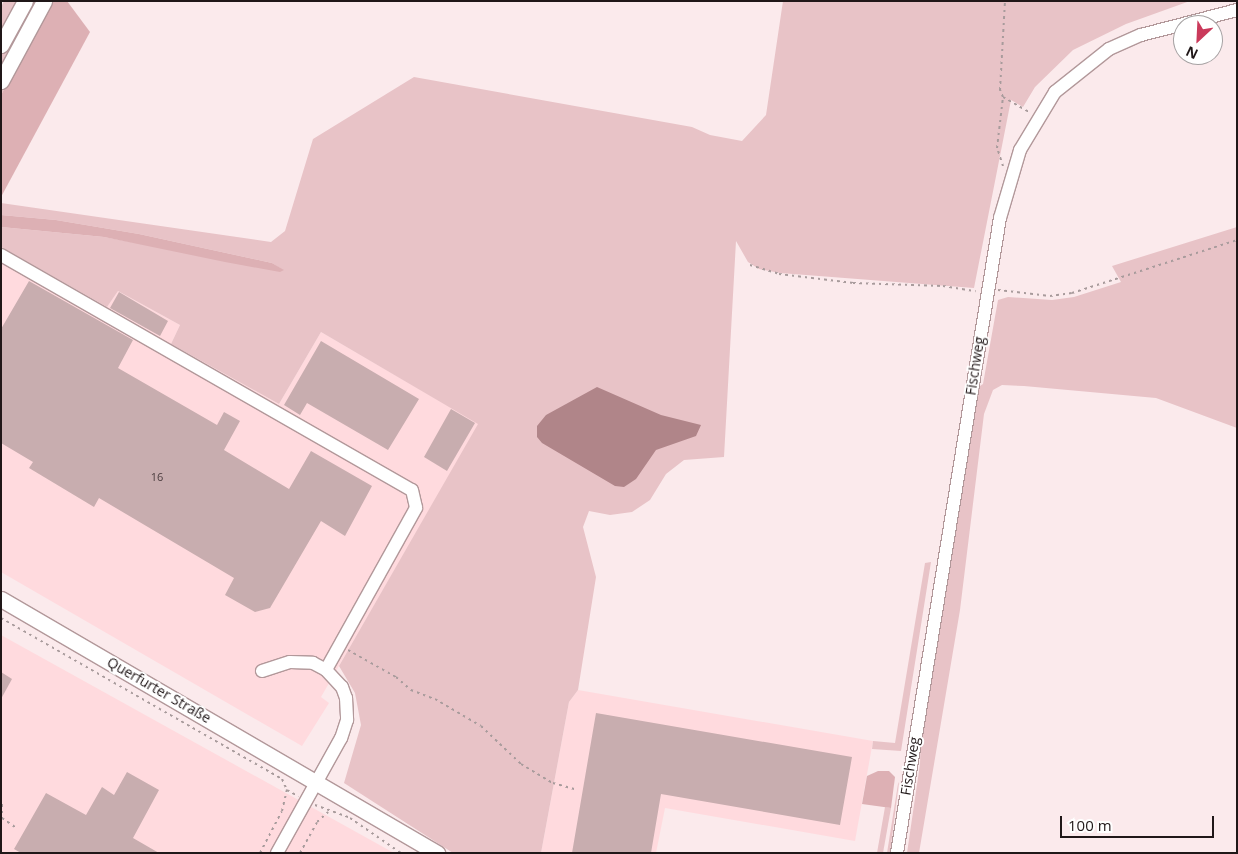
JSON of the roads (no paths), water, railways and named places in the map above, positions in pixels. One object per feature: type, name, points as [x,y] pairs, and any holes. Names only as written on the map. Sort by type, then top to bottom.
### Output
[{"type":"main road","points":[[1,45],[25,1]]},
{"type":"main road","points":[[1,81],[44,1]]},
{"type":"main road","name":"Querfurter Straße","points":[[1,599],[290,766],[315,784],[437,853]]},
{"type":"main road","name":"Querfurter Straße","points":[[1,609],[280,771],[315,784]]},
{"type":"street","name":"Fischweg","points":[[897,853],[988,289],[1009,180],[1038,116],[1055,92],[1109,49],[1141,35],[1237,10]]},
{"type":"street","points":[[1,255],[412,490],[416,508],[326,670]]},
{"type":"street","points":[[262,671],[290,662],[313,663],[326,670],[342,687],[347,720],[277,853]]}]
